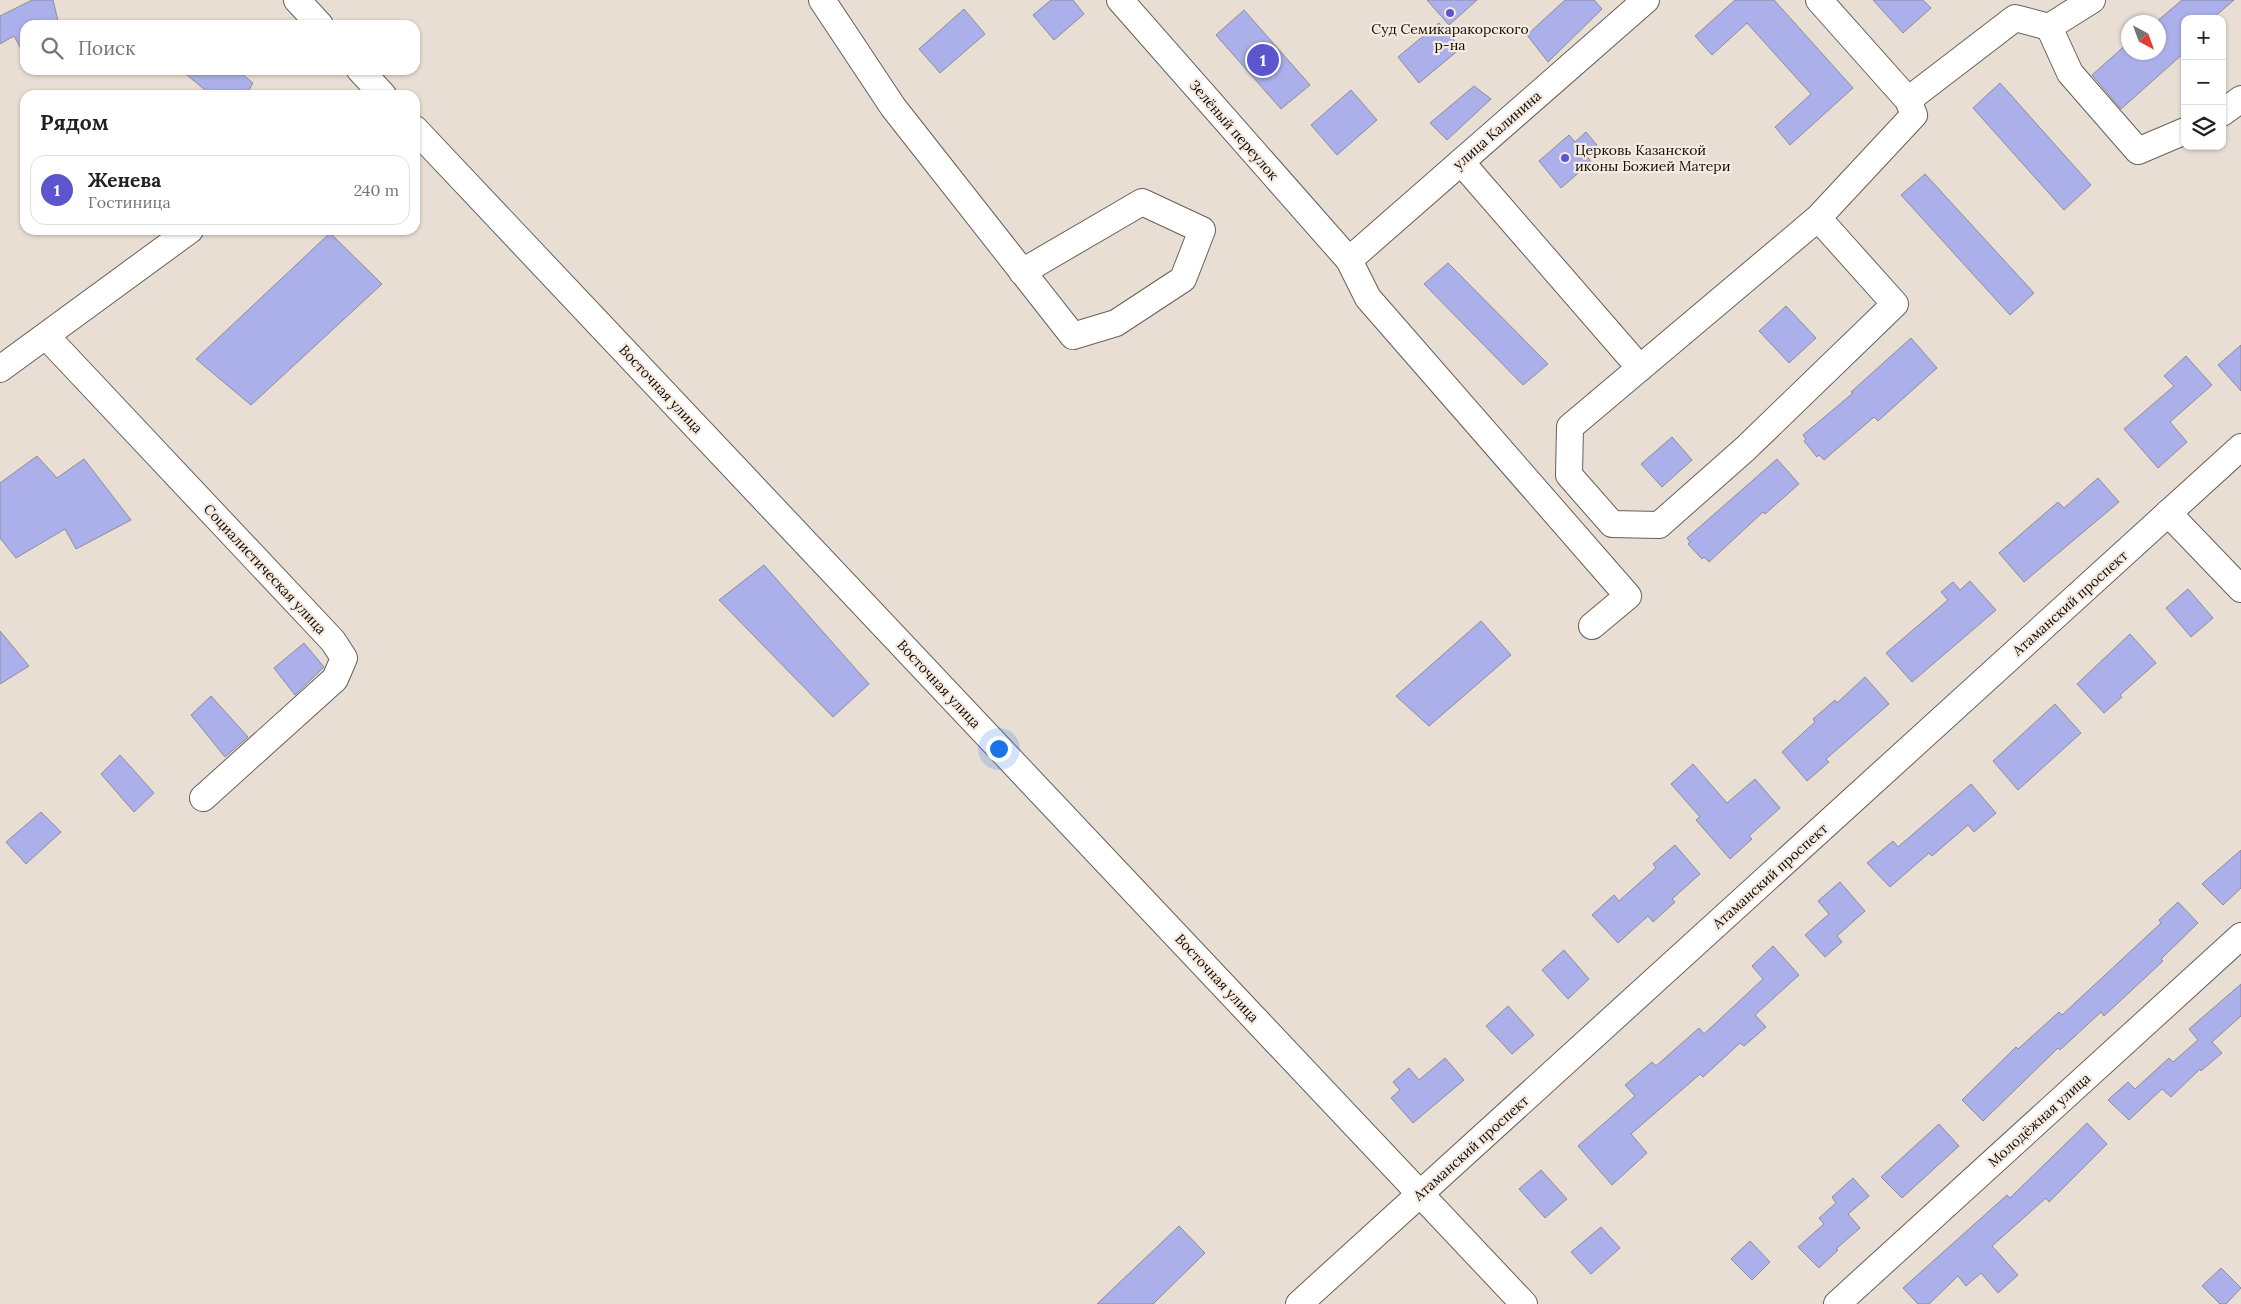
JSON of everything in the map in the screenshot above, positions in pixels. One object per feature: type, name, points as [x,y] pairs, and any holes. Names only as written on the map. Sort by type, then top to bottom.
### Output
[{"type":"street","points":[[297,0],[315,20]]},
{"type":"street","points":[[822,0],[893,107],[1022,272],[1073,336],[1116,324],[1183,279],[1202,230],[1142,202],[1022,272]]},
{"type":"street","name":"Зелёный переулок","points":[[1120,0],[1349,260],[1368,298],[1628,596],[1592,626]]},
{"type":"street","name":"улица Калинина","points":[[1349,260],[1646,0]]},
{"type":"street","points":[[1818,218],[1895,304],[1745,449],[1659,525],[1612,524],[1569,475],[1570,427],[1818,218],[1914,115],[1908,100],[1819,0]]},
{"type":"street","points":[[1908,100],[2015,18],[2049,26],[2092,0]]},
{"type":"street","points":[[2049,26],[2070,73],[2138,151],[2181,133]]},
{"type":"street","points":[[364,75],[376,90]]},
{"type":"street","points":[[2226,110],[2241,99]]},
{"type":"street","name":"Восточная улица","points":[[420,134],[1524,1304]]},
{"type":"street","points":[[1461,162],[1640,368]]},
{"type":"street","points":[[0,369],[183,235]]},
{"type":"street","name":"Социалистическая улица","points":[[46,336],[333,641],[344,658],[335,679],[203,798]]},
{"type":"street","name":"Атаманский проспект","points":[[1299,1304],[2241,447]]},
{"type":"street","points":[[2168,513],[2241,589]]},
{"type":"street","name":"Молодёжная улица","points":[[1837,1304],[2241,936]]},
{"type":"building","points":[[32,0],[53,0],[58,20],[20,20],[20,47],[14,36],[0,44],[0,16]]},
{"type":"building","points":[[1051,0],[1073,0],[1084,14],[1054,40],[1033,15]]},
{"type":"building","name":"Суд Семикаракорского р-на","points":[[1427,0],[1477,0],[1449,25]]},
{"type":"building","points":[[1565,0],[1594,0],[1602,9],[1548,62],[1527,35]]},
{"type":"building","points":[[1735,0],[1774,0],[1853,88],[1790,145],[1775,127],[1811,94],[1747,23],[1712,55],[1695,36]]},
{"type":"building","points":[[1873,0],[1923,0],[1931,8],[1903,33]]},
{"type":"building","points":[[2182,0],[2234,0],[2217,15],[2181,15],[2181,56],[2121,109],[2092,75],[2121,49],[2121,60],[2166,60],[2166,15],[2164,15]]},
{"type":"building","points":[[964,9],[985,34],[940,73],[919,49]]},
{"type":"building","points":[[1244,10],[1310,85],[1281,109],[1216,35]]},
{"type":"building","points":[[1439,23],[1461,48],[1419,83],[1398,57]]},
{"type":"building","points":[[187,75],[243,75],[253,83],[249,90],[205,90]]},
{"type":"building","points":[[2000,83],[2091,185],[2064,210],[1973,108]]},
{"type":"building","points":[[1474,86],[1491,99],[1447,140],[1430,123]]},
{"type":"building","points":[[1351,90],[1377,120],[1337,155],[1311,125]]},
{"type":"building","name":"Церковь Казанской иконы Божией Матери","points":[[1586,132],[1597,145],[1586,155],[1591,162],[1561,188],[1539,161],[1569,135],[1575,142]]},
{"type":"building","points":[[1925,174],[2034,293],[2010,315],[1901,195]]},
{"type":"building","points":[[328,235],[332,235],[382,284],[251,405],[196,359]]},
{"type":"building","points":[[1448,263],[1548,364],[1523,385],[1424,284]]},
{"type":"building","points":[[1786,306],[1816,338],[1789,363],[1759,331]]},
{"type":"building","points":[[1911,338],[1937,368],[1878,421],[1874,417],[1824,460],[1819,455],[1817,457],[1804,441],[1806,439],[1803,435],[1853,393],[1851,392]]},
{"type":"building","points":[[2241,345],[2241,391],[2218,365]]},
{"type":"building","points":[[2186,356],[2212,385],[2170,422],[2187,442],[2158,468],[2124,429],[2174,386],[2164,376]]},
{"type":"building","points":[[1672,437],[1692,460],[1662,487],[1641,464]]},
{"type":"building","points":[[37,456],[57,478],[84,459],[131,520],[76,549],[65,529],[16,558],[0,538],[0,483]]},
{"type":"building","points":[[1777,459],[1799,484],[1765,514],[1763,512],[1709,562],[1704,557],[1702,559],[1688,544],[1690,542],[1687,538]]},
{"type":"building","points":[[2098,478],[2119,502],[2024,582],[1999,553],[2058,502],[2064,508]]},
{"type":"building","points":[[764,565],[869,684],[833,717],[719,600]]},
{"type":"building","points":[[1970,581],[1996,610],[1912,682],[1886,653],[1948,600],[1941,592],[1953,582],[1960,590]]},
{"type":"building","points":[[2188,589],[2213,618],[2191,637],[2166,608]]},
{"type":"building","points":[[1481,621],[1511,655],[1429,726],[1396,696]]},
{"type":"building","points":[[0,631],[29,666],[0,684]]},
{"type":"building","points":[[2130,634],[2156,663],[2120,695],[2122,697],[2104,713],[2077,684]]},
{"type":"building","points":[[304,643],[324,667],[295,695],[274,668]]},
{"type":"building","points":[[1865,677],[1889,704],[1826,759],[1829,762],[1807,781],[1782,752],[1815,722],[1813,719],[1835,700],[1837,703]]},
{"type":"building","points":[[211,696],[248,737],[225,757],[191,715]]},
{"type":"building","points":[[2055,704],[2081,733],[2018,790],[1993,761]]},
{"type":"building","points":[[120,755],[154,793],[134,812],[101,774]]},
{"type":"building","points":[[1693,764],[1727,803],[1755,779],[1780,808],[1749,836],[1752,839],[1730,859],[1696,820],[1700,817],[1671,784]]},
{"type":"building","points":[[1971,784],[1996,813],[1974,832],[1968,825],[1932,856],[1929,853],[1890,887],[1867,863],[1893,841],[1898,847]]},
{"type":"building","points":[[41,812],[61,832],[26,864],[6,842]]},
{"type":"building","points":[[1675,845],[1700,874],[1672,899],[1675,902],[1653,922],[1648,916],[1618,943],[1592,915],[1614,895],[1619,901],[1656,868],[1653,864]]},
{"type":"building","points":[[2241,850],[2241,888],[2223,905],[2202,884]]},
{"type":"building","points":[[1840,882],[1865,911],[1837,936],[1842,942],[1825,957],[1805,935],[1829,914],[1818,901]]},
{"type":"building","points":[[2178,902],[2198,923],[2161,959],[2163,961],[2104,1016],[2101,1012],[2060,1050],[2058,1048],[1983,1121],[1962,1100],[2016,1047],[2018,1049],[2059,1012],[2062,1015],[2161,923],[2159,920]]},
{"type":"building","points":[[1773,946],[1799,975],[1755,1015],[1766,1027],[1744,1046],[1740,1043],[1703,1077],[1700,1074],[1631,1134],[1647,1153],[1612,1185],[1578,1146],[1635,1096],[1625,1085],[1652,1062],[1656,1066],[1699,1028],[1704,1034],[1763,979],[1752,966]]},
{"type":"building","points":[[1564,950],[1589,979],[1568,999],[1542,970]]},
{"type":"building","points":[[2241,984],[2241,1016],[2212,1042],[2222,1053],[2201,1071],[2200,1069],[2171,1097],[2162,1089],[2129,1120],[2108,1100],[2128,1082],[2135,1089],[2169,1058],[2173,1062],[2198,1040],[2189,1029]]},
{"type":"building","points":[[1508,1006],[1534,1035],[1512,1054],[1486,1026]]},
{"type":"building","points":[[1445,1058],[1464,1080],[1413,1123],[1391,1098],[1400,1090],[1393,1082],[1409,1068],[1419,1080]]},
{"type":"building","points":[[2087,1123],[2107,1144],[2049,1202],[2046,1198],[1992,1246],[2018,1275],[1998,1293],[1981,1273],[1966,1286],[1958,1276],[1929,1304],[1918,1304],[1903,1288],[2007,1195],[2010,1198]]},
{"type":"building","points":[[1939,1124],[1959,1146],[1902,1198],[1881,1177]]},
{"type":"building","points":[[1541,1170],[1567,1199],[1545,1218],[1519,1189]]},
{"type":"building","points":[[1853,1178],[1869,1196],[1848,1214],[1860,1228],[1836,1249],[1838,1250],[1819,1268],[1798,1247],[1824,1224],[1819,1218],[1836,1203],[1832,1197]]},
{"type":"building","points":[[1179,1226],[1205,1253],[1153,1304],[1097,1304]]},
{"type":"building","points":[[1601,1227],[1620,1248],[1591,1274],[1571,1252]]},
{"type":"building","points":[[1750,1241],[1770,1262],[1752,1280],[1731,1259]]},
{"type":"building","points":[[2221,1268],[2241,1288],[2226,1304],[2220,1304],[2202,1286]]},
{"type":"place","name":"Суд Семикаракорского р-на","points":[[1450,13]]},
{"type":"place","name":"Женева","points":[[1263,60]]},
{"type":"place","name":"Церковь Казанской иконы Божией Матери","points":[[1565,158]]}]
